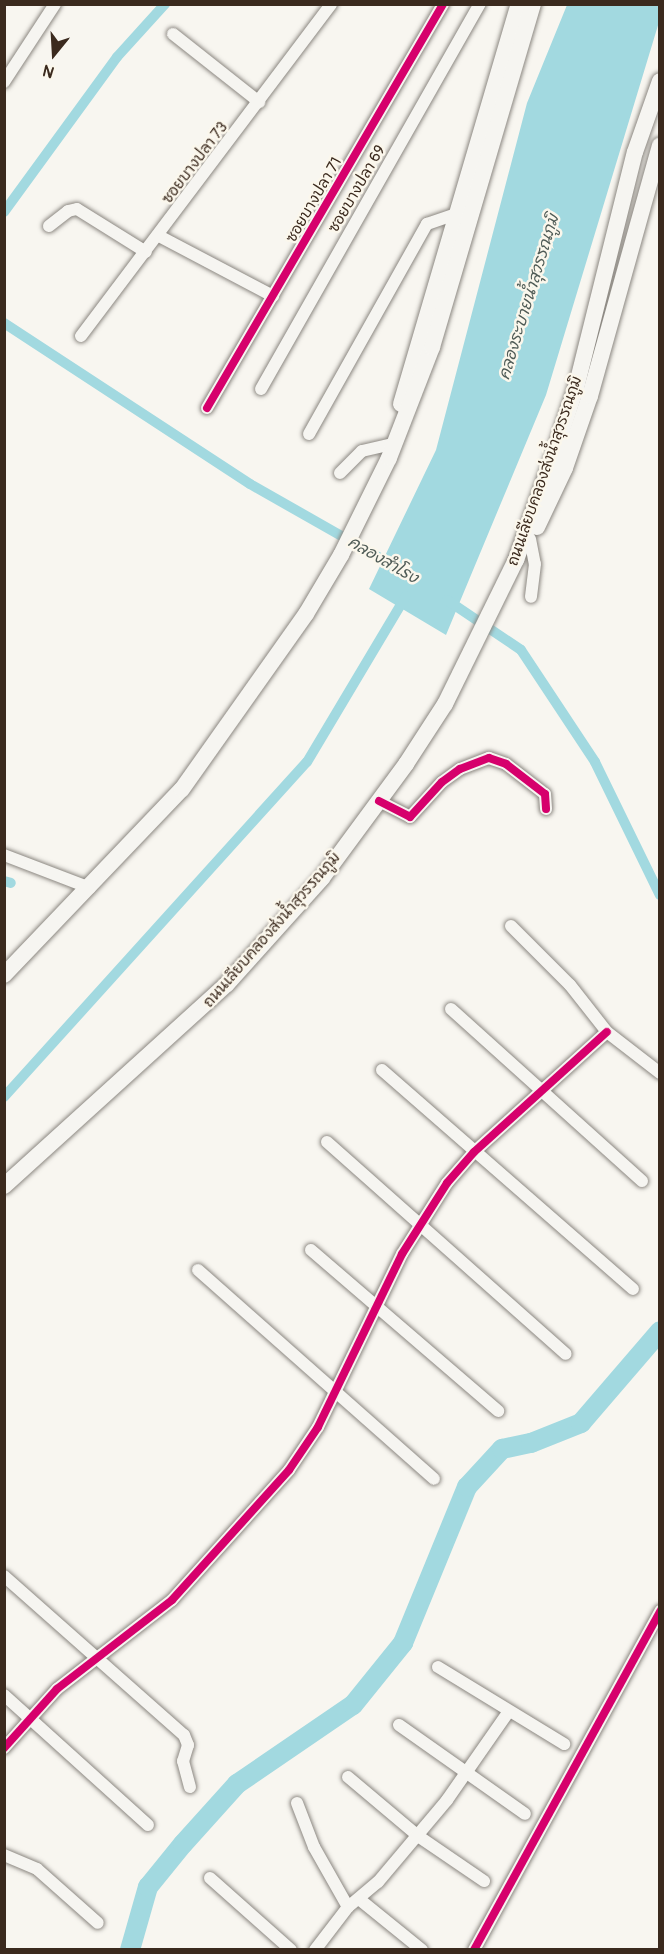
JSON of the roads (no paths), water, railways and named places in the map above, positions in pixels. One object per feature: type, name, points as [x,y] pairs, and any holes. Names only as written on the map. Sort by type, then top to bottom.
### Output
[{"type":"main road","points":[[388,457],[456,214],[519,4]]},
{"type":"main road","points":[[4,975],[90,888],[182,789],[306,614],[341,555],[388,457],[432,347],[534,4]]},
{"type":"main road","name":"ถนนเลียบคลองส่งน้ำสุวรรณภูมิ","points":[[4,1186],[202,1010],[322,878],[379,801],[445,704],[518,557],[576,388],[636,152],[660,81]]},
{"type":"main road","points":[[518,557],[553,497],[587,405],[660,146]]},
{"type":"street","points":[[4,82],[56,4]]},
{"type":"street","name":"ซอยบางปลา 73","points":[[81,336],[159,236],[331,4]]},
{"type":"street","name":"ซอยบางปลา 71","points":[[207,408],[443,4]]},
{"type":"street","name":"ซอยบางปลา 69","points":[[261,389],[480,4]]},
{"type":"street","points":[[174,34],[259,102]]},
{"type":"street","points":[[49,226],[68,211],[77,209],[146,252]]},
{"type":"street","points":[[309,434],[427,224],[456,214]]},
{"type":"street","points":[[159,236],[273,296]]},
{"type":"street","points":[[340,473],[362,451],[388,457]]},
{"type":"street","points":[[530,539],[535,564],[531,597]]},
{"type":"street","points":[[379,801],[410,817],[442,782],[460,769],[489,758],[523,775],[547,798],[546,809]]},
{"type":"street","points":[[4,855],[90,888]]},
{"type":"street","points":[[511,926],[570,985],[607,1032],[660,1073]]},
{"type":"street","points":[[451,1009],[642,1181]]},
{"type":"street","points":[[4,1748],[29,1717],[97,1659],[172,1600],[289,1470],[307,1446],[420,1223],[474,1152],[543,1093],[607,1032]]},
{"type":"street","points":[[382,1070],[633,1288]]},
{"type":"street","points":[[327,1142],[566,1354]]},
{"type":"street","points":[[311,1250],[498,1411]]},
{"type":"street","points":[[198,1270],[434,1479]]},
{"type":"street","points":[[4,1576],[184,1735],[188,1745],[183,1761],[190,1787]]},
{"type":"street","points":[[474,1950],[660,1611]]},
{"type":"street","points":[[438,1667],[564,1744]]},
{"type":"street","points":[[4,1695],[148,1825]]},
{"type":"street","points":[[315,1950],[348,1907],[359,1899],[418,1836],[467,1772],[509,1711]]},
{"type":"street","points":[[399,1725],[525,1814]]},
{"type":"street","points":[[348,1777],[418,1836],[484,1881]]},
{"type":"street","points":[[297,1803],[314,1847],[348,1907]]},
{"type":"street","points":[[4,1855],[37,1869],[98,1923]]},
{"type":"street","points":[[210,1878],[291,1950]]},
{"type":"street","points":[[359,1899],[422,1950]]},
{"type":"water","name":"คลองระบายน้ำสุวรรณภูมิ","points":[[567,5],[659,5],[659,22],[546,395],[446,635],[369,589],[436,450],[527,103]]},
{"type":"waterway","points":[[4,212],[117,57],[165,4]]},
{"type":"waterway","name":"คลองสำโรง","points":[[4,323],[250,484],[396,567]]},
{"type":"waterway","points":[[4,1097],[307,762],[406,596]]},
{"type":"waterway","name":"คลองสำโรง","points":[[447,600],[521,650],[595,762],[660,895]]},
{"type":"waterway","points":[[4,881],[11,883]]},
{"type":"waterway","points":[[130,1950],[148,1887],[183,1844],[237,1784],[353,1705],[403,1643],[467,1487],[502,1449],[531,1443],[581,1423],[660,1331]]}]
